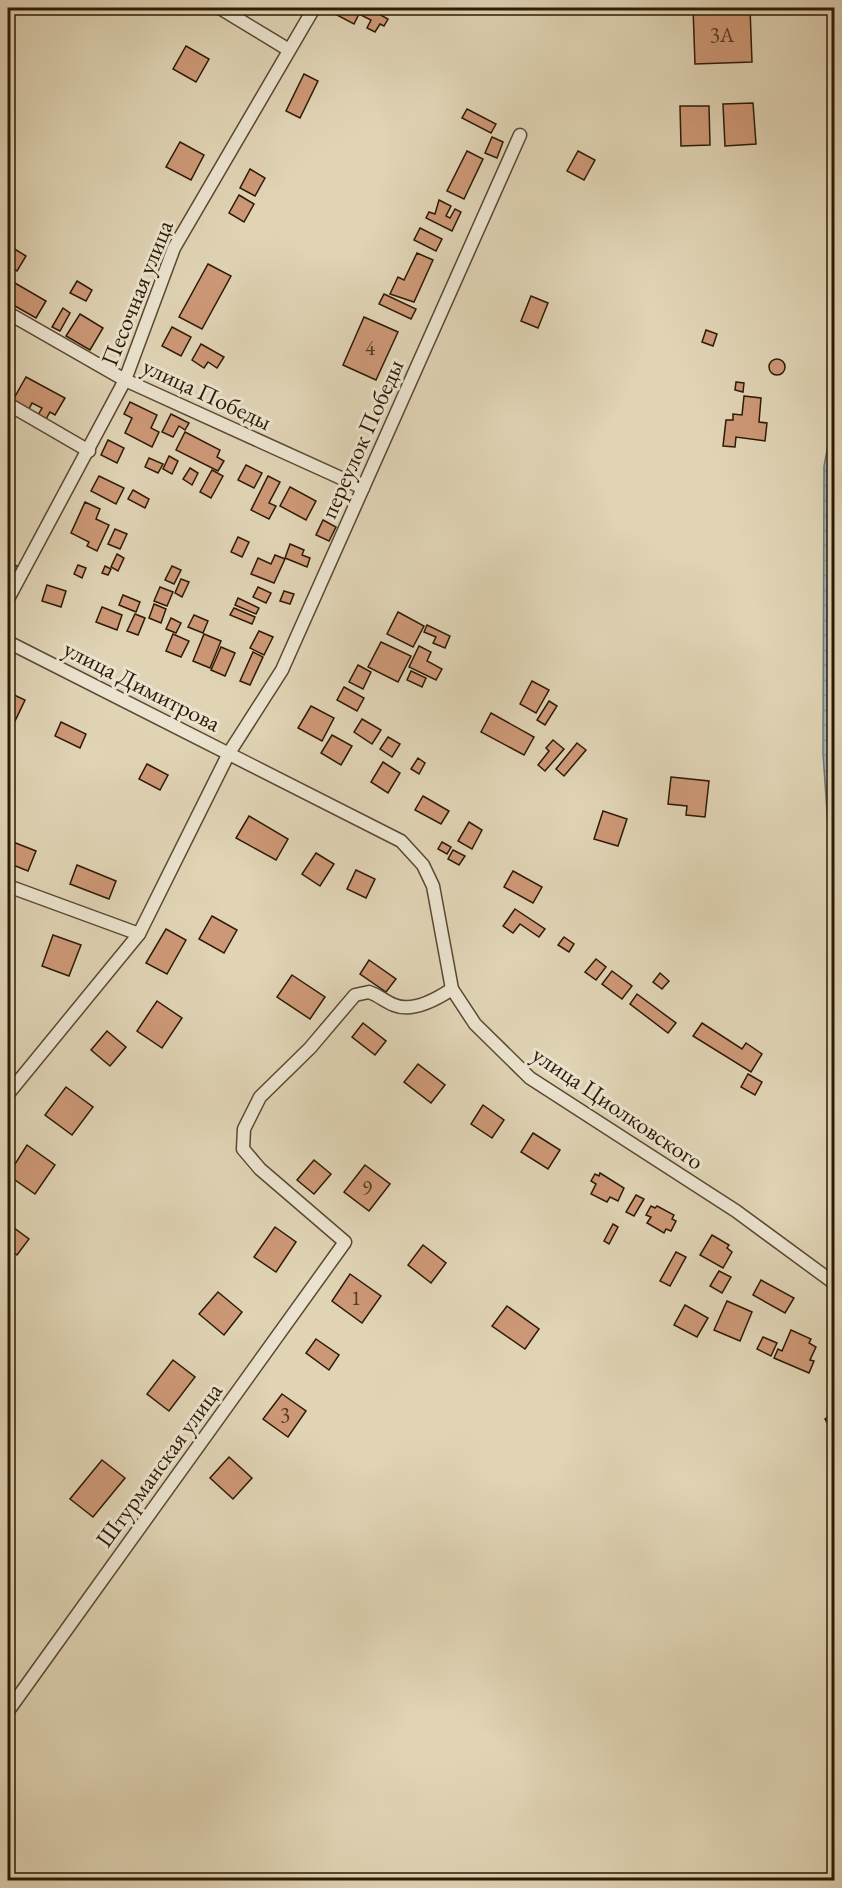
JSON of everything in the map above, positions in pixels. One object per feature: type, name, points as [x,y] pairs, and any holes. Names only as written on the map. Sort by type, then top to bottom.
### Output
[{"type":"street","points":[[220,8],[289,50]]},
{"type":"street","name":"Песочная улица","points":[[8,599],[125,380],[174,248],[314,8]]},
{"type":"street","name":"переулок Победы","points":[[9,1090],[139,934],[229,753],[282,670],[520,135]]},
{"type":"street","name":"улица Победы","points":[[8,313],[125,380],[363,489]]},
{"type":"street","points":[[8,404],[89,451]]},
{"type":"street","name":"улица Димитрова","points":[[8,642],[258,768]]},
{"type":"street","name":"улица Циолковского","points":[[258,768],[401,841],[423,865],[434,886],[452,989],[475,1024],[530,1078],[736,1211],[834,1283]]},
{"type":"street","points":[[8,886],[139,934]]},
{"type":"street","name":"Штурманская улица","points":[[8,1711],[345,1242],[260,1169],[243,1149],[244,1129],[260,1097],[310,1048],[355,995],[369,992],[395,1006],[417,1006],[437,999],[452,989]]},
{"type":"water","points":[[834,414],[834,912],[823,754],[824,466]]},
{"type":"building","points":[[335,8],[368,8],[388,19],[384,26],[380,24],[375,32],[367,28],[371,20],[359,14],[354,24],[333,13]]},
{"type":"building","points":[[693,8],[750,8],[752,62],[695,64]]},
{"type":"building","points":[[186,46],[209,59],[196,82],[173,69]]},
{"type":"building","points":[[304,74],[318,81],[300,118],[286,111]]},
{"type":"building","points":[[753,103],[756,144],[725,146],[723,104]]},
{"type":"building","points":[[680,106],[709,106],[710,145],[681,146]]},
{"type":"building","points":[[467,109],[496,124],[491,133],[462,118]]},
{"type":"building","points":[[492,137],[503,142],[497,158],[485,153]]},
{"type":"building","points":[[180,142],[204,155],[191,180],[166,167]]},
{"type":"building","points":[[467,151],[483,159],[464,199],[447,191]]},
{"type":"building","points":[[578,151],[595,160],[584,180],[567,171]]},
{"type":"building","points":[[250,169],[265,178],[255,196],[240,188]]},
{"type":"building","points":[[239,195],[254,204],[244,222],[229,213]]},
{"type":"building","points":[[439,200],[451,206],[446,216],[450,218],[455,209],[461,212],[452,231],[426,218],[429,212],[435,214]]},
{"type":"building","points":[[420,228],[442,239],[436,251],[414,240]]},
{"type":"building","points":[[8,245],[26,256],[17,271],[8,266]]},
{"type":"building","points":[[417,253],[433,260],[414,302],[390,294],[398,277],[404,280]]},
{"type":"building","points":[[208,264],[231,276],[202,329],[179,317]]},
{"type":"building","points":[[8,279],[46,301],[36,318],[8,302]]},
{"type":"building","points":[[77,281],[92,290],[86,301],[70,293]]},
{"type":"building","points":[[384,294],[416,309],[411,319],[379,304]]},
{"type":"building","points":[[531,296],[548,303],[538,328],[521,321]]},
{"type":"building","points":[[63,308],[70,313],[60,331],[52,327]]},
{"type":"building","points":[[80,314],[103,328],[90,350],[66,336]]},
{"type":"building","points":[[364,317],[398,332],[376,380],[343,365]]},
{"type":"building","points":[[172,327],[191,337],[181,356],[162,346]]},
{"type":"building","points":[[706,330],[717,334],[713,346],[702,342]]},
{"type":"building","points":[[201,344],[224,357],[217,368],[208,362],[204,368],[192,360]]},
{"type":"building","points":[[777,359],[783,361],[785,367],[783,373],[777,375],[771,373],[769,367],[771,361]]},
{"type":"building","points":[[26,377],[65,398],[55,415],[50,412],[46,419],[38,415],[42,408],[32,403],[28,411],[13,400]]},
{"type":"building","points":[[736,382],[744,383],[743,392],[735,390]]},
{"type":"building","points":[[744,396],[761,398],[759,422],[767,423],[765,441],[736,437],[735,447],[723,446],[726,420],[733,420],[733,414],[742,415]]},
{"type":"building","points":[[130,402],[157,415],[151,428],[159,432],[152,447],[125,433],[132,418],[124,414]]},
{"type":"building","points":[[171,414],[189,423],[185,430],[179,426],[173,437],[162,432]]},
{"type":"building","points":[[185,432],[220,450],[217,457],[224,461],[218,471],[176,450]]},
{"type":"building","points":[[108,440],[124,448],[117,463],[101,455]]},
{"type":"building","points":[[169,456],[178,461],[172,474],[163,469]]},
{"type":"building","points":[[149,458],[163,464],[158,473],[145,467]]},
{"type":"building","points":[[246,465],[262,473],[254,488],[238,480]]},
{"type":"building","points":[[190,468],[198,473],[192,485],[183,479]]},
{"type":"building","points":[[212,470],[223,476],[211,498],[200,492]]},
{"type":"building","points":[[99,476],[124,488],[116,504],[91,491]]},
{"type":"building","points":[[268,476],[280,482],[269,503],[276,506],[269,519],[251,510]]},
{"type":"building","points":[[290,487],[316,501],[306,520],[280,506]]},
{"type":"building","points":[[133,490],[149,499],[145,508],[128,499]]},
{"type":"building","points":[[85,502],[100,509],[96,519],[109,525],[97,551],[87,546],[89,542],[71,533]]},
{"type":"building","points":[[323,520],[336,527],[329,541],[316,535]]},
{"type":"building","points":[[115,529],[127,534],[120,549],[108,544]]},
{"type":"building","points":[[238,537],[249,542],[242,557],[231,552]]},
{"type":"building","points":[[290,544],[304,550],[302,555],[310,558],[307,567],[285,558]]},
{"type":"building","points":[[117,554],[124,558],[118,571],[111,567]]},
{"type":"building","points":[[275,555],[285,559],[274,583],[251,574],[258,558],[271,564]]},
{"type":"building","points":[[9,563],[22,568],[19,574],[11,571],[8,579]]},
{"type":"building","points":[[78,565],[86,568],[82,578],[74,574]]},
{"type":"building","points":[[105,566],[111,569],[108,575],[102,573]]},
{"type":"building","points":[[172,566],[181,570],[174,584],[165,580]]},
{"type":"building","points":[[181,579],[189,582],[182,597],[175,593]]},
{"type":"building","points":[[47,585],[66,591],[61,607],[42,601]]},
{"type":"building","points":[[160,587],[173,592],[167,606],[154,601]]},
{"type":"building","points":[[258,587],[271,593],[266,603],[253,597]]},
{"type":"building","points":[[284,591],[294,594],[290,604],[280,601]]},
{"type":"building","points":[[123,595],[140,602],[136,612],[119,605]]},
{"type":"building","points":[[238,598],[259,608],[256,614],[235,605]]},
{"type":"building","points":[[154,604],[166,609],[161,623],[149,618]]},
{"type":"building","points":[[102,607],[122,615],[117,630],[96,622]]},
{"type":"building","points":[[234,608],[255,617],[252,624],[230,615]]},
{"type":"building","points":[[398,612],[424,626],[413,647],[387,634]]},
{"type":"building","points":[[135,614],[145,618],[138,635],[127,631]]},
{"type":"building","points":[[194,615],[208,621],[203,633],[188,627]]},
{"type":"building","points":[[171,618],[181,623],[176,633],[166,629]]},
{"type":"building","points":[[427,625],[450,636],[445,648],[433,643],[436,637],[424,632]]},
{"type":"building","points":[[259,631],[273,637],[264,655],[250,648]]},
{"type":"building","points":[[173,634],[189,641],[181,657],[166,651]]},
{"type":"building","points":[[204,634],[221,641],[210,668],[193,661]]},
{"type":"building","points":[[381,642],[411,656],[398,682],[368,667]]},
{"type":"building","points":[[419,646],[431,652],[427,661],[442,669],[436,680],[409,667]]},
{"type":"building","points":[[221,647],[235,653],[225,676],[211,670]]},
{"type":"building","points":[[253,652],[263,657],[250,685],[240,681]]},
{"type":"building","points":[[358,665],[371,672],[363,689],[349,682]]},
{"type":"building","points":[[411,671],[426,678],[422,687],[407,680]]},
{"type":"building","points":[[532,681],[549,690],[536,713],[520,704]]},
{"type":"building","points":[[344,687],[364,698],[357,711],[337,700]]},
{"type":"building","points":[[8,692],[25,700],[15,721],[8,718]]},
{"type":"building","points":[[549,701],[557,706],[545,725],[537,720]]},
{"type":"building","points":[[311,706],[334,718],[322,741],[298,728]]},
{"type":"building","points":[[491,713],[534,737],[524,755],[481,732]]},
{"type":"building","points":[[362,719],[381,730],[372,744],[354,732]]},
{"type":"building","points":[[61,722],[86,734],[80,748],[55,736]]},
{"type":"building","points":[[332,735],[352,746],[341,765],[321,753]]},
{"type":"building","points":[[388,737],[400,744],[392,757],[380,749]]},
{"type":"building","points":[[553,740],[564,749],[545,771],[538,765],[549,751],[546,748]]},
{"type":"building","points":[[577,743],[586,750],[564,776],[556,769]]},
{"type":"building","points":[[418,758],[425,763],[419,774],[411,769]]},
{"type":"building","points":[[383,762],[400,773],[388,793],[371,782]]},
{"type":"building","points":[[147,764],[168,775],[160,790],[139,779]]},
{"type":"building","points":[[671,777],[709,781],[705,817],[686,815],[687,806],[668,804]]},
{"type":"building","points":[[423,796],[449,811],[441,824],[415,810]]},
{"type":"building","points":[[603,811],[627,819],[618,846],[594,839]]},
{"type":"building","points":[[249,816],[288,839],[276,860],[236,838]]},
{"type":"building","points":[[469,822],[482,830],[472,849],[458,841]]},
{"type":"building","points":[[8,840],[36,851],[28,871],[8,863]]},
{"type":"building","points":[[442,842],[451,847],[447,854],[438,849]]},
{"type":"building","points":[[453,850],[465,856],[459,865],[448,859]]},
{"type":"building","points":[[316,853],[334,864],[320,886],[302,874]]},
{"type":"building","points":[[77,865],[116,881],[109,899],[70,884]]},
{"type":"building","points":[[356,870],[375,879],[366,898],[347,889]]},
{"type":"building","points":[[513,871],[542,887],[533,903],[504,887]]},
{"type":"building","points":[[515,909],[545,929],[539,937],[520,924],[513,933],[503,926]]},
{"type":"building","points":[[212,916],[237,930],[224,953],[199,939]]},
{"type":"building","points":[[8,921],[13,922],[8,939]]},
{"type":"building","points":[[166,929],[186,940],[167,974],[146,963]]},
{"type":"building","points":[[53,935],[81,945],[69,976],[42,966]]},
{"type":"building","points":[[564,937],[574,944],[569,952],[558,945]]},
{"type":"building","points":[[596,959],[606,967],[596,980],[585,972]]},
{"type":"building","points":[[369,960],[396,979],[386,992],[360,974]]},
{"type":"building","points":[[612,971],[632,986],[622,999],[602,984]]},
{"type":"building","points":[[660,973],[669,981],[662,989],[653,982]]},
{"type":"building","points":[[292,975],[325,997],[310,1019],[277,997]]},
{"type":"building","points":[[637,994],[676,1023],[668,1033],[630,1004]]},
{"type":"building","points":[[157,1001],[182,1018],[162,1048],[137,1031]]},
{"type":"building","points":[[363,1023],[386,1041],[375,1055],[352,1037]]},
{"type":"building","points":[[702,1023],[742,1049],[746,1043],[762,1054],[751,1072],[693,1036]]},
{"type":"building","points":[[107,1031],[126,1047],[110,1066],[91,1050]]},
{"type":"building","points":[[418,1064],[445,1085],[431,1103],[404,1082]]},
{"type":"building","points":[[748,1074],[762,1082],[755,1095],[741,1087]]},
{"type":"building","points":[[66,1087],[93,1107],[72,1135],[45,1115]]},
{"type":"building","points":[[483,1105],[504,1120],[492,1138],[471,1124]]},
{"type":"building","points":[[533,1133],[560,1150],[548,1169],[521,1152]]},
{"type":"building","points":[[27,1145],[55,1165],[35,1194],[8,1175]]},
{"type":"building","points":[[314,1160],[331,1174],[314,1194],[297,1180]]},
{"type":"building","points":[[365,1165],[390,1184],[369,1211],[344,1192]]},
{"type":"building","points":[[600,1173],[624,1188],[618,1201],[610,1197],[607,1202],[591,1194],[596,1184],[591,1181],[595,1174],[599,1176]]},
{"type":"building","points":[[636,1195],[644,1199],[634,1216],[626,1212]]},
{"type":"building","points":[[651,1206],[655,1208],[657,1206],[674,1215],[672,1219],[676,1221],[671,1231],[666,1229],[664,1233],[647,1223],[651,1217],[646,1215]]},
{"type":"building","points":[[613,1224],[618,1227],[609,1244],[604,1241]]},
{"type":"building","points":[[10,1225],[29,1239],[17,1255],[8,1248]]},
{"type":"building","points":[[275,1227],[296,1242],[276,1272],[254,1257]]},
{"type":"building","points":[[712,1235],[729,1245],[727,1248],[732,1252],[723,1268],[700,1255]]},
{"type":"building","points":[[423,1245],[446,1263],[431,1283],[408,1265]]},
{"type":"building","points":[[676,1252],[686,1257],[670,1286],[660,1281]]},
{"type":"building","points":[[719,1271],[731,1277],[722,1293],[710,1286]]},
{"type":"building","points":[[350,1274],[381,1296],[362,1323],[332,1301]]},
{"type":"building","points":[[761,1280],[794,1298],[785,1313],[753,1295]]},
{"type":"building","points":[[218,1292],[242,1312],[224,1335],[199,1314]]},
{"type":"building","points":[[727,1301],[752,1312],[740,1341],[714,1330]]},
{"type":"building","points":[[685,1305],[708,1318],[697,1337],[674,1325]]},
{"type":"building","points":[[507,1306],[539,1329],[525,1349],[492,1326]]},
{"type":"building","points":[[791,1330],[811,1339],[809,1343],[816,1347],[810,1360],[814,1361],[809,1373],[774,1358],[778,1349],[782,1351]]},
{"type":"building","points":[[763,1337],[777,1343],[771,1356],[757,1349]]},
{"type":"building","points":[[316,1339],[339,1355],[329,1370],[306,1353]]},
{"type":"building","points":[[173,1360],[195,1377],[169,1411],[147,1394]]},
{"type":"building","points":[[282,1394],[306,1411],[288,1437],[263,1419]]},
{"type":"building","points":[[834,1413],[834,1425],[830,1428],[825,1419]]},
{"type":"building","points":[[229,1457],[252,1478],[233,1499],[210,1478]]},
{"type":"building","points":[[102,1460],[125,1478],[93,1517],[70,1499]]}]
